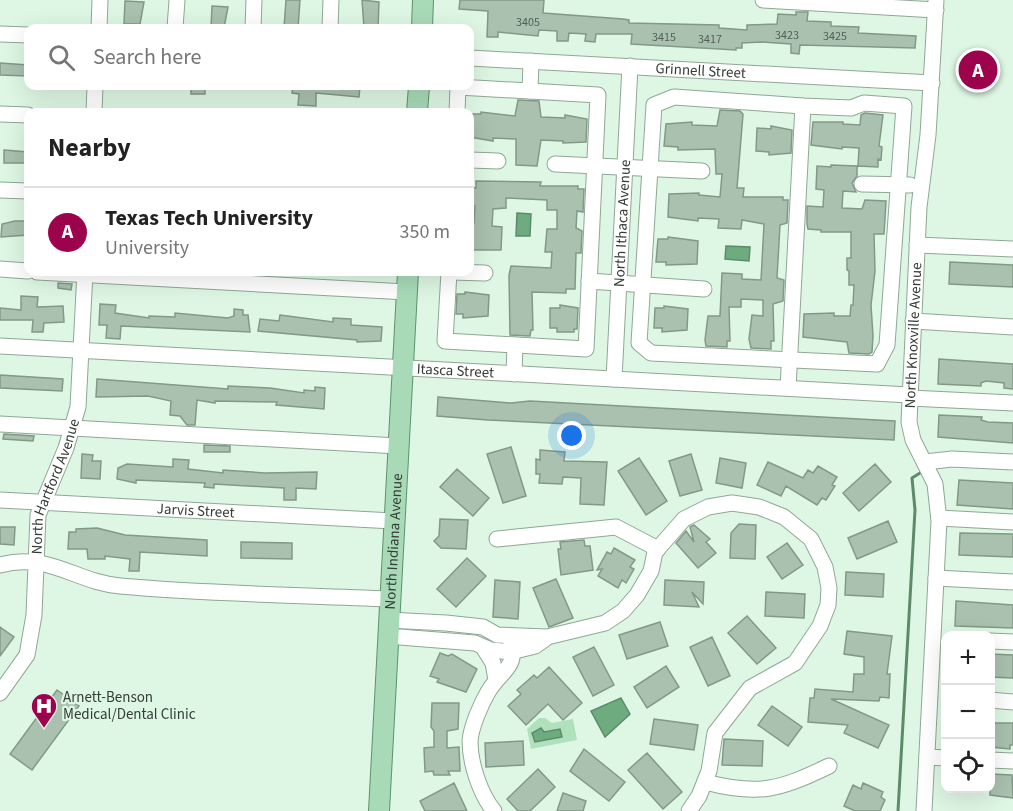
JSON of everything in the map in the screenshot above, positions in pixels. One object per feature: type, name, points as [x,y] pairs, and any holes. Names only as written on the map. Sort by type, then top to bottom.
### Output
[{"type":"main road","points":[[422,24],[423,0]]},
{"type":"main road","points":[[417,108],[419,90]]},
{"type":"main road","name":"North Indiana Avenue","points":[[379,811],[408,276]]},
{"type":"street","points":[[99,24],[100,0]]},
{"type":"street","points":[[175,24],[177,0]]},
{"type":"street","points":[[253,24],[255,0]]},
{"type":"street","points":[[330,24],[331,0]]},
{"type":"street","points":[[763,0],[936,5]]},
{"type":"street","name":"North Knoxville Avenue","points":[[924,811],[927,758],[938,698],[940,638],[936,578],[939,518],[935,484],[913,440],[909,422],[917,244],[932,83],[936,5]]},
{"type":"street","points":[[0,34],[24,35]]},
{"type":"street","name":"Grinnell Street","points":[[474,58],[932,83]]},
{"type":"street","points":[[530,91],[531,61]]},
{"type":"street","name":"North Ithaca Avenue","points":[[614,379],[630,66]]},
{"type":"street","points":[[732,100],[733,72]]},
{"type":"street","points":[[864,104],[866,80]]},
{"type":"street","points":[[451,276],[445,341],[586,349],[598,95],[474,88]]},
{"type":"street","points":[[94,108],[95,90]]},
{"type":"street","points":[[457,108],[459,90]]},
{"type":"street","points":[[674,97],[803,106],[851,108],[864,104],[904,106],[896,239],[892,246],[887,345],[877,364],[651,353],[639,343],[654,105],[674,97]]},
{"type":"street","points":[[788,388],[803,106]]},
{"type":"street","points":[[0,114],[24,115]]},
{"type":"street","points":[[474,160],[498,161]]},
{"type":"street","points":[[555,164],[702,171]]},
{"type":"street","points":[[862,184],[922,186]]},
{"type":"street","points":[[0,190],[24,191]]},
{"type":"street","points":[[917,244],[1013,249]]},
{"type":"street","points":[[0,269],[24,271]]},
{"type":"street","points":[[474,273],[485,273]]},
{"type":"street","name":"North Hartford Avenue","points":[[0,693],[27,655],[34,615],[38,515],[72,428],[78,406],[85,276]]},
{"type":"street","points":[[136,276],[407,292]]},
{"type":"street","points":[[589,281],[704,289]]},
{"type":"street","points":[[913,321],[1013,327]]},
{"type":"street","points":[[514,374],[515,345]]},
{"type":"street","name":"Itasca Street","points":[[0,346],[788,388],[1013,403]]},
{"type":"street","points":[[0,424],[398,446]]},
{"type":"street","points":[[925,462],[952,459],[1013,462]]},
{"type":"street","name":"Jarvis Street","points":[[0,500],[393,521]]},
{"type":"street","points":[[388,628],[446,623],[473,626],[509,636],[548,637],[605,623],[623,610],[637,595],[651,570],[658,549],[684,519],[708,507],[732,503],[759,507],[784,517],[812,539],[825,567],[829,588],[828,605],[820,626],[795,663],[750,688],[715,733],[705,782],[689,811]]},
{"type":"street","points":[[939,518],[1013,522]]},
{"type":"street","points":[[497,539],[616,527],[658,549]]},
{"type":"street","points":[[0,565],[36,561],[117,586],[389,599]]},
{"type":"street","points":[[936,578],[1013,582]]},
{"type":"street","points":[[445,641],[446,623]]},
{"type":"street","points":[[473,626],[477,645],[493,663],[496,680]]},
{"type":"street","points":[[388,628],[445,641],[514,651],[535,646],[548,637]]},
{"type":"street","points":[[494,811],[486,801],[470,739],[487,694],[511,664],[514,651],[509,636]]},
{"type":"street","points":[[995,641],[1013,642]]},
{"type":"street","points":[[995,700],[1013,702]]},
{"type":"street","points":[[927,758],[941,758]]},
{"type":"street","points":[[995,760],[1013,761]]},
{"type":"street","points":[[705,782],[727,787],[765,790],[787,786],[829,766]]},
{"type":"shaded area","points":[[517,213],[531,214],[530,236],[516,236]]},
{"type":"shaded area","points":[[726,246],[750,247],[749,261],[725,259]]},
{"type":"shaded area","points":[[621,698],[630,714],[605,737],[591,711]]},
{"type":"shaded area","points":[[539,718],[545,718],[552,723],[573,719],[577,740],[531,749],[527,729]]},
{"type":"shaded area","points":[[541,728],[544,732],[560,729],[562,737],[535,742],[532,733]]},
{"type":"building","points":[[286,0],[300,0],[298,24],[284,24]]},
{"type":"building","points":[[362,0],[379,2],[378,24],[364,24]]},
{"type":"building","points":[[460,0],[544,0],[543,13],[623,19],[629,20],[629,23],[719,25],[719,28],[747,30],[747,25],[777,24],[778,14],[796,15],[796,12],[808,12],[807,21],[831,22],[831,26],[859,27],[858,33],[916,36],[915,48],[800,45],[799,54],[791,53],[791,44],[761,42],[742,43],[742,48],[736,48],[736,50],[631,44],[632,34],[596,34],[595,42],[585,41],[586,34],[569,33],[568,41],[557,41],[557,31],[539,30],[538,36],[498,32],[498,37],[487,37],[488,11],[459,9]]},
{"type":"building","points":[[125,1],[144,2],[140,24],[124,24]]},
{"type":"building","points":[[212,6],[228,7],[225,24],[211,24]]},
{"type":"building","points":[[0,63],[24,65],[24,76],[0,75]]},
{"type":"building","points":[[191,90],[205,90],[205,94],[191,94]]},
{"type":"building","points":[[292,90],[360,90],[359,97],[316,93],[316,106],[298,105],[299,94],[292,93]]},
{"type":"building","points":[[518,100],[539,101],[541,117],[565,118],[565,115],[587,119],[586,142],[563,143],[563,141],[541,140],[537,166],[516,165],[516,139],[493,138],[493,141],[474,138],[474,114],[481,114],[481,112],[515,116]]},
{"type":"building","points":[[720,110],[740,111],[743,114],[737,188],[744,188],[743,197],[783,197],[783,200],[788,200],[787,223],[780,225],[777,278],[784,280],[783,301],[773,304],[774,341],[771,341],[771,349],[751,348],[749,339],[752,315],[763,316],[763,300],[741,299],[741,307],[729,307],[730,341],[727,341],[727,347],[706,346],[705,340],[708,316],[720,316],[722,273],[742,274],[742,279],[761,280],[764,224],[742,220],[741,229],[718,228],[719,219],[698,218],[698,221],[668,217],[669,194],[699,193],[699,195],[720,197],[722,174],[716,174],[715,149],[678,150],[678,147],[664,146],[666,124],[692,122],[692,125],[717,126]]},
{"type":"building","points":[[865,113],[883,115],[879,146],[882,147],[881,160],[878,159],[878,167],[858,166],[859,148],[842,147],[842,149],[811,145],[813,122],[843,122],[843,124],[860,125],[861,115]]},
{"type":"building","points":[[771,126],[792,130],[791,153],[769,155],[769,152],[756,151],[757,128],[771,129]]},
{"type":"building","points":[[4,150],[24,152],[24,163],[4,163]]},
{"type":"building","points":[[831,165],[857,166],[857,176],[852,183],[856,192],[843,191],[842,208],[862,209],[865,200],[886,201],[884,234],[874,234],[875,271],[871,305],[873,336],[872,352],[869,354],[849,353],[847,342],[803,337],[804,314],[834,313],[834,316],[850,316],[851,305],[853,305],[854,285],[849,285],[849,271],[847,270],[847,258],[851,258],[851,232],[821,232],[821,230],[808,229],[807,224],[807,206],[823,207],[824,190],[816,189],[817,166],[831,167]]},
{"type":"building","points":[[476,181],[541,182],[540,186],[578,186],[578,189],[584,189],[583,212],[577,211],[576,228],[582,231],[581,253],[576,253],[575,289],[566,289],[566,293],[532,292],[533,330],[530,336],[510,335],[509,275],[511,266],[551,268],[552,252],[545,252],[547,229],[557,229],[557,210],[547,210],[547,200],[506,198],[506,208],[493,209],[492,226],[502,227],[501,250],[474,250],[474,188],[476,188]]},
{"type":"building","points":[[24,221],[24,235],[1,237],[2,224]]},
{"type":"building","points":[[668,237],[698,241],[697,264],[666,265],[666,262],[656,262],[658,239],[668,239]]},
{"type":"building","points":[[950,262],[1013,265],[1013,287],[949,284]]},
{"type":"building","points":[[58,283],[72,284],[71,290],[58,288]]},
{"type":"building","points":[[465,292],[489,295],[488,316],[463,318],[463,314],[456,314],[457,294],[465,294]]},
{"type":"building","points":[[21,296],[38,297],[37,307],[63,306],[64,322],[44,323],[43,332],[32,332],[33,320],[0,320],[0,308],[21,310]]},
{"type":"building","points":[[100,304],[116,305],[115,313],[149,318],[149,316],[175,317],[175,313],[228,318],[234,316],[234,309],[243,310],[243,315],[248,315],[250,332],[121,326],[120,339],[106,338],[107,325],[99,325]]},
{"type":"building","points":[[560,305],[578,308],[577,329],[574,329],[574,332],[557,332],[557,328],[550,328],[550,308],[560,308]]},
{"type":"building","points":[[664,306],[688,309],[687,330],[662,332],[662,328],[654,328],[655,308],[664,308]]},
{"type":"building","points":[[280,315],[333,322],[333,318],[351,319],[351,325],[382,327],[381,341],[357,342],[357,340],[258,331],[260,319],[279,321]]},
{"type":"building","points":[[939,359],[1013,364],[1013,389],[1004,388],[1004,383],[986,381],[981,383],[981,386],[938,384]]},
{"type":"building","points":[[0,375],[63,379],[62,391],[0,388]]},
{"type":"building","points":[[97,379],[228,389],[228,386],[270,388],[304,393],[304,390],[315,391],[315,387],[325,388],[324,409],[276,405],[277,402],[215,401],[215,403],[197,400],[195,425],[187,425],[180,416],[170,415],[171,401],[148,396],[96,397]]},
{"type":"building","points":[[438,397],[511,403],[530,401],[895,421],[894,440],[437,416]]},
{"type":"building","points":[[939,415],[982,417],[981,420],[988,422],[1013,423],[1013,443],[938,437]]},
{"type":"building","points":[[4,434],[34,436],[33,441],[3,439]]},
{"type":"building","points":[[204,445],[230,446],[230,452],[204,452]]},
{"type":"building","points":[[511,447],[526,496],[503,503],[487,454]]},
{"type":"building","points":[[540,450],[565,452],[564,461],[607,462],[604,505],[580,504],[581,478],[563,477],[562,484],[539,483],[540,474],[536,474],[536,459],[540,460]]},
{"type":"building","points":[[82,454],[93,455],[92,461],[101,461],[100,479],[81,478]]},
{"type":"building","points":[[691,454],[702,490],[680,496],[669,461]]},
{"type":"building","points":[[639,458],[667,501],[646,515],[618,471]]},
{"type":"building","points":[[720,458],[746,463],[742,488],[716,483]]},
{"type":"building","points":[[173,459],[189,460],[188,469],[223,473],[223,470],[265,473],[317,472],[316,489],[296,488],[296,500],[284,500],[284,488],[214,484],[214,488],[204,487],[205,483],[136,480],[136,483],[117,479],[118,468],[127,464],[173,467]]},
{"type":"building","points":[[768,462],[803,478],[808,470],[813,473],[818,466],[837,477],[832,485],[835,486],[826,500],[822,498],[817,505],[786,486],[781,496],[757,485]]},
{"type":"building","points":[[875,464],[891,482],[859,511],[843,493]]},
{"type":"building","points":[[457,469],[489,498],[473,516],[440,487]]},
{"type":"building","points":[[959,480],[1013,483],[1013,509],[957,505]]},
{"type":"building","points":[[440,519],[468,520],[466,549],[441,548],[434,541],[439,536]]},
{"type":"building","points":[[888,521],[897,542],[857,559],[848,538]]},
{"type":"building","points":[[739,524],[756,525],[755,559],[730,558],[731,533]]},
{"type":"building","points":[[694,525],[710,539],[706,542],[716,553],[698,568],[676,543],[686,531],[694,542],[690,527]]},
{"type":"building","points":[[0,527],[15,527],[14,545],[0,544]]},
{"type":"building","points":[[97,528],[125,535],[207,540],[207,556],[140,552],[139,571],[129,571],[130,559],[105,556],[105,559],[88,559],[87,549],[68,549],[69,532],[76,532],[76,529]]},
{"type":"building","points":[[960,533],[1013,534],[1013,557],[959,555]]},
{"type":"building","points":[[584,540],[585,546],[590,546],[593,570],[561,575],[558,549],[561,549],[560,542]]},
{"type":"building","points":[[241,542],[292,543],[292,559],[241,558]]},
{"type":"building","points":[[787,543],[803,565],[782,579],[767,557]]},
{"type":"building","points":[[614,548],[635,560],[630,567],[634,569],[626,583],[622,580],[618,588],[598,576],[602,569],[597,570],[607,552],[611,554]]},
{"type":"building","points":[[467,558],[486,576],[456,607],[437,589]]},
{"type":"building","points":[[846,572],[884,574],[883,597],[845,595]]},
{"type":"building","points":[[556,579],[573,618],[549,627],[533,588]]},
{"type":"building","points":[[495,580],[520,582],[518,619],[493,617]]},
{"type":"building","points":[[665,580],[704,582],[703,604],[692,592],[699,607],[664,605]]},
{"type":"building","points":[[766,592],[805,594],[804,618],[765,616]]},
{"type":"building","points":[[956,601],[1013,605],[1013,628],[955,626]]},
{"type":"building","points":[[747,616],[776,648],[757,664],[728,633]]},
{"type":"building","points":[[660,622],[668,646],[627,659],[619,635]]},
{"type":"building","points":[[0,627],[14,637],[0,656]]},
{"type":"building","points":[[847,631],[892,636],[887,674],[890,674],[889,698],[880,697],[879,701],[831,699],[889,725],[878,748],[844,733],[848,725],[808,722],[810,698],[814,698],[815,689],[853,692],[854,674],[864,674],[864,657],[844,654]]},
{"type":"building","points":[[712,637],[730,676],[708,686],[690,647]]},
{"type":"building","points":[[594,647],[614,685],[593,696],[573,657]]},
{"type":"building","points":[[440,653],[448,656],[452,654],[477,669],[466,692],[437,682],[439,679],[430,676]]},
{"type":"building","points":[[995,654],[1013,655],[1013,678],[995,677]]},
{"type":"building","points":[[666,666],[679,687],[647,708],[634,687]]},
{"type":"building","points":[[549,667],[582,703],[563,720],[548,704],[526,725],[508,706],[521,694],[517,690],[534,675],[537,678]]},
{"type":"building","name":"Arnett-Benson Medical/Dental Clinic","points":[[57,690],[79,706],[32,770],[10,754]]},
{"type":"building","points":[[432,703],[459,703],[458,729],[447,731],[447,748],[459,747],[460,771],[448,771],[450,775],[434,775],[433,771],[425,772],[424,748],[434,747],[434,731],[431,727]]},
{"type":"building","points":[[772,706],[802,727],[788,746],[758,725]]},
{"type":"building","points":[[654,719],[698,725],[694,750],[650,744]]},
{"type":"building","points":[[995,723],[1013,723],[1013,745],[1010,745],[1010,749],[995,748]]},
{"type":"building","points":[[724,739],[763,741],[762,766],[722,765]]},
{"type":"building","points":[[523,741],[524,765],[486,767],[485,743]]},
{"type":"building","points":[[584,749],[625,782],[609,801],[570,771]]},
{"type":"building","points":[[647,753],[682,792],[663,809],[628,770]]},
{"type":"building","points":[[538,769],[555,787],[530,811],[518,811],[507,799]]},
{"type":"building","points":[[995,774],[1012,775],[1013,798],[990,795],[990,793],[995,793]]},
{"type":"building","points":[[454,783],[467,811],[425,811],[420,801]]},
{"type":"building","points":[[863,783],[883,792],[881,797],[885,800],[880,811],[855,811],[844,806],[853,785],[861,789]]},
{"type":"building","points":[[563,793],[586,801],[583,811],[557,811]]},
{"type":"waterway","points":[[898,811],[915,510],[912,478],[920,473]]},
{"type":"place","name":"Texas Tech University","points":[[978,70]]},
{"type":"place","name":"Arnett-Benson Medical/Dental Clinic","points":[[44,729]]}]
